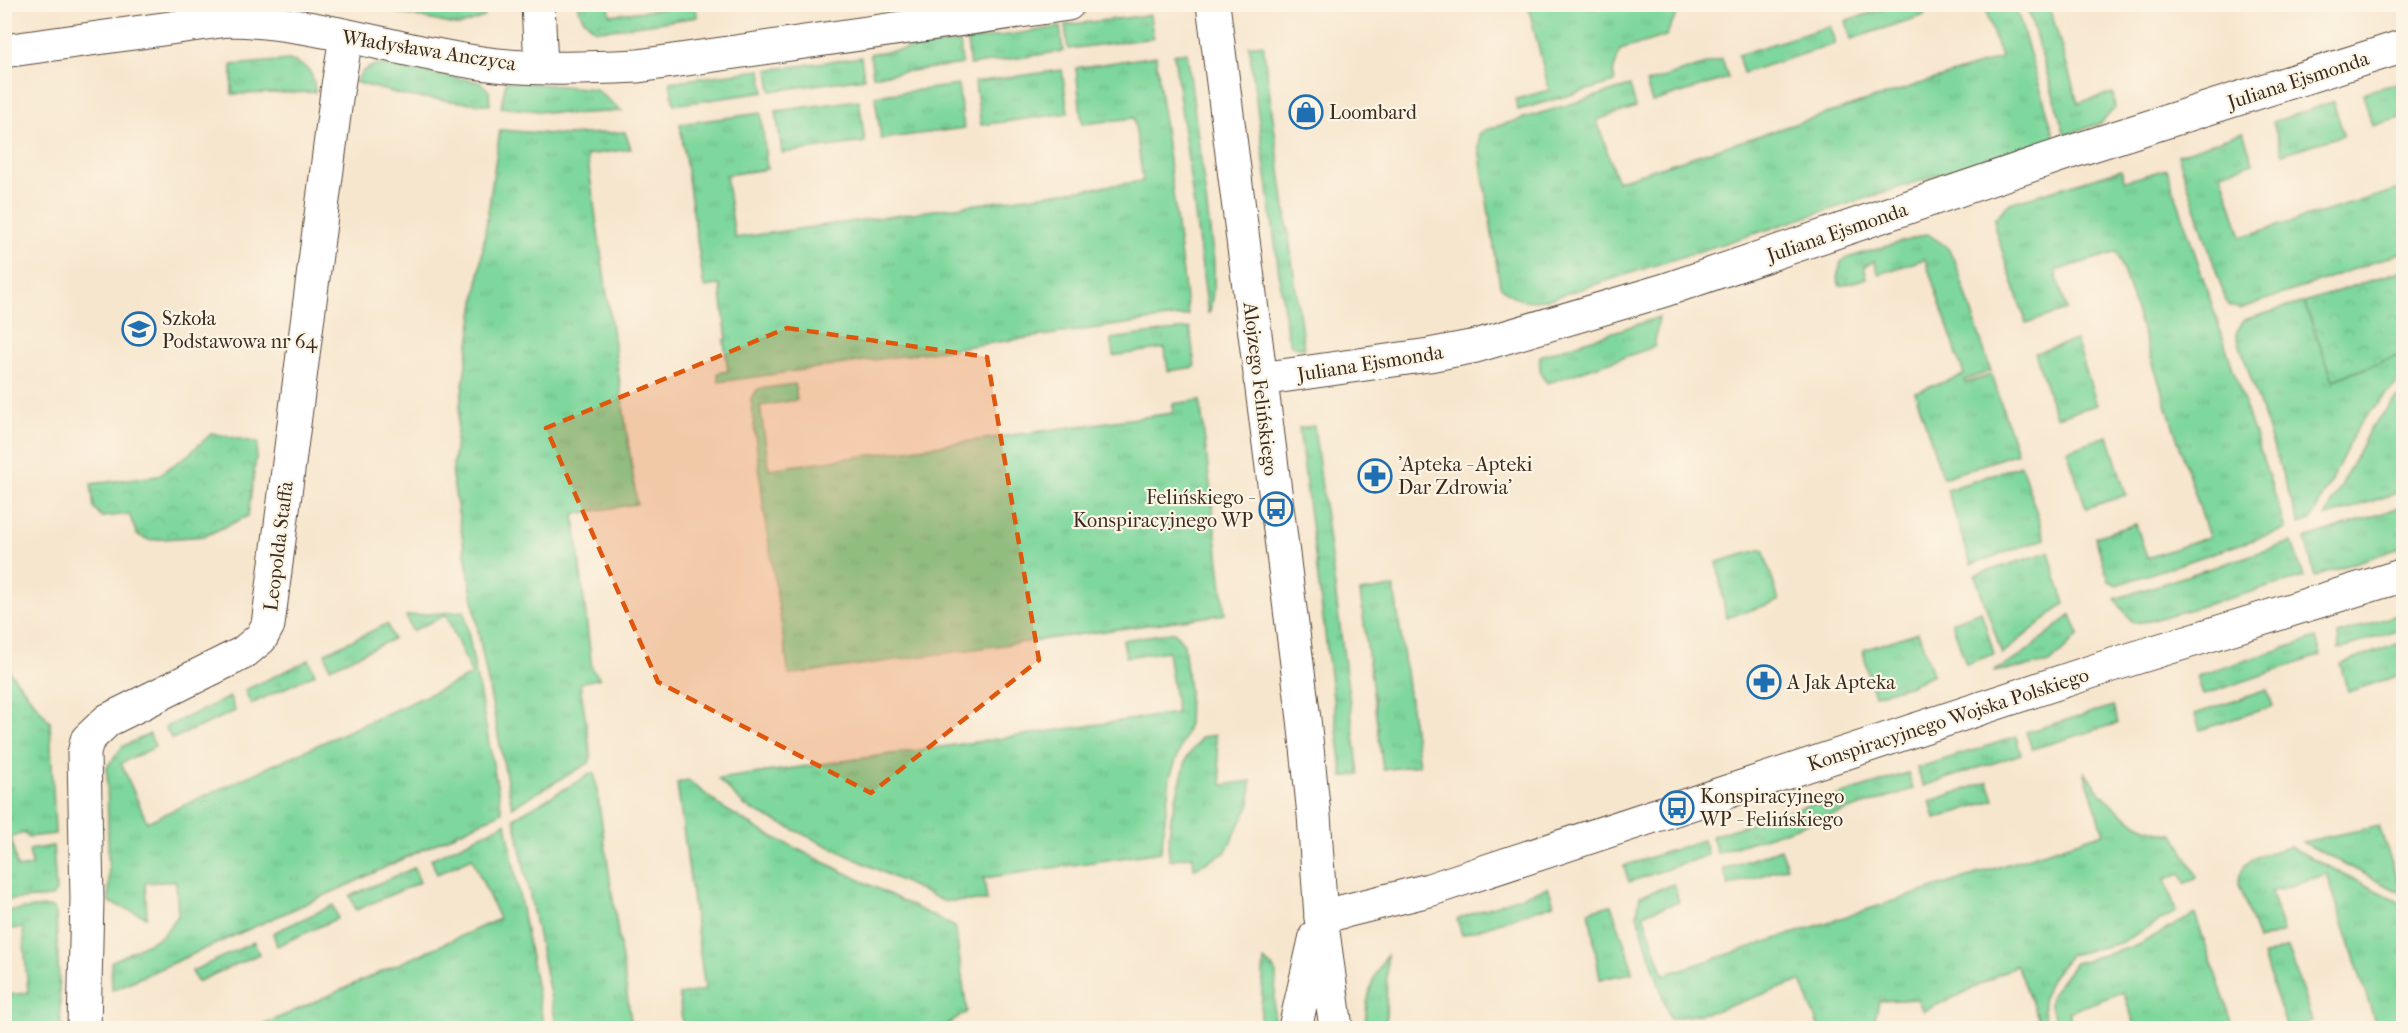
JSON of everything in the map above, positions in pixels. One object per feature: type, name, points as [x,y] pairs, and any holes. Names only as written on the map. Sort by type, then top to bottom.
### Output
[{"type":"street","points":[[538,4],[541,67]]},
{"type":"street","name":"Władysława Anczyca","points":[[4,51],[228,20],[282,23],[497,64],[541,67],[638,66],[1068,4]]},
{"type":"street","name":"Alojzego Felińskiego","points":[[1213,4],[1308,752],[1321,917],[1336,1029]]},
{"type":"street","name":"Leopolda Staffa","points":[[84,1029],[87,899],[84,754],[87,740],[108,720],[243,653],[261,638],[268,625],[335,104],[346,37]]},
{"type":"street","name":"Juliana Ejsmonda","points":[[1260,379],[1429,355],[1498,339],[1665,290],[2064,154],[2403,46]]},
{"type":"street","name":"Konspiracyjnego Wojska Polskiego","points":[[1321,917],[1429,890],[2109,666],[2403,575]]},
{"type":"street","name":"Alojzego Felińskiego","points":[[1295,1029],[1321,917]]},
{"type":"highlighted area","points":[[787,328],[987,357],[1039,660],[871,793],[658,682],[546,428]]},
{"type":"green space","points":[[1528,4],[1681,5],[1666,36],[1620,50],[1613,72],[1615,82],[1518,110],[1516,99],[1549,90]]},
{"type":"green space","points":[[1899,4],[1922,5],[1925,15],[1851,39],[1846,21]]},
{"type":"green space","points":[[2015,4],[2055,138],[1546,300],[1521,299],[1511,295],[1500,286],[1479,149],[1479,134],[1485,130],[1630,86],[1636,107],[1597,120],[1617,181],[2001,58],[1984,5]]},
{"type":"green space","points":[[364,5],[481,5],[484,17],[459,26]]},
{"type":"green space","points":[[577,5],[609,5],[610,15],[696,5],[697,17],[595,30],[583,18]]},
{"type":"green space","points":[[2027,5],[2049,5],[2078,103],[2113,93],[2115,108],[2101,123],[2065,135]]},
{"type":"green space","points":[[1150,15],[1153,38],[1068,49],[1065,25]]},
{"type":"green space","points":[[1830,26],[1835,44],[1743,73],[1738,55]]},
{"type":"green space","points":[[1060,27],[1063,51],[970,65],[967,41]]},
{"type":"green space","points":[[960,42],[962,64],[873,76],[870,54]]},
{"type":"green space","points":[[1263,44],[1304,349],[1291,345],[1287,333],[1249,46]]},
{"type":"green space","points":[[1187,52],[1214,262],[1214,285],[1208,313],[1174,54]]},
{"type":"green space","points":[[1156,56],[1188,315],[719,382],[718,373],[728,371],[724,340],[727,339],[720,285],[704,287],[680,124],[761,113],[767,169],[726,175],[735,238],[1143,181],[1134,118],[1082,124],[1076,68]]},
{"type":"green space","points":[[861,57],[864,78],[771,91],[768,70]]},
{"type":"green space","points":[[1722,59],[1728,78],[1652,102],[1646,83]]},
{"type":"green space","points":[[289,60],[309,71],[315,92],[232,94],[232,65]]},
{"type":"green space","points":[[376,64],[480,82],[489,91],[490,105],[406,96],[355,82],[363,71]]},
{"type":"green space","points":[[761,70],[764,92],[674,105],[670,82]]},
{"type":"green space","points":[[1062,70],[1068,113],[981,125],[975,82]]},
{"type":"green space","points":[[506,81],[595,89],[622,111],[568,114],[501,107]]},
{"type":"green space","points":[[2403,81],[2403,117],[2372,126],[2363,93]]},
{"type":"green space","points":[[958,85],[964,128],[881,139],[875,96]]},
{"type":"green space","points":[[859,100],[865,142],[782,153],[776,111]]},
{"type":"green space","points":[[2333,102],[2344,135],[2282,154],[2273,122]]},
{"type":"green space","points":[[500,130],[565,135],[625,132],[631,149],[587,155],[637,504],[574,514],[592,669],[600,678],[580,683],[591,757],[589,763],[512,807],[480,641],[452,476]]},
{"type":"green space","points":[[2243,132],[2253,163],[2221,173],[2241,237],[2403,188],[2403,252],[2240,309],[2230,306],[2226,301],[2178,155]]},
{"type":"green space","points":[[2167,169],[2286,529],[2117,585],[2109,581],[2095,537],[2136,524],[2147,558],[2209,537],[2117,252],[2055,271],[2067,310],[2026,323],[1995,229],[1995,218],[2010,203],[2121,170],[2125,181]]},
{"type":"green space","points":[[1928,234],[1947,247],[1955,261],[1991,371],[1965,380],[1965,383],[1992,375],[2017,453],[1943,478],[1915,392],[1964,375],[1925,259],[1879,274],[1874,261],[1864,266],[1867,278],[1840,286],[1837,278],[1841,262],[1847,258]]},
{"type":"green space","points":[[2403,270],[2403,354],[2333,380],[2304,302]]},
{"type":"green space","points":[[2304,302],[2333,380],[2403,354],[2403,377],[2360,423],[2311,520],[2299,524],[2236,333],[2244,320]]},
{"type":"green space","points":[[1659,317],[1654,347],[1548,383],[1541,374],[1540,356]]},
{"type":"green space","points":[[1190,328],[1195,367],[1168,371],[1165,348],[1113,356],[1111,339]]},
{"type":"green space","points":[[2076,340],[2097,405],[2056,417],[2035,353]]},
{"type":"green space","points":[[795,384],[797,400],[760,406],[769,469],[1173,413],[1173,404],[1200,400],[1225,614],[789,675],[764,510],[751,398],[758,389]]},
{"type":"green space","points":[[2403,392],[2403,491],[2325,517],[2371,427]]},
{"type":"green space","points":[[1314,426],[1359,774],[1343,777],[1299,428]]},
{"type":"green space","points":[[212,433],[258,443],[248,516],[205,536],[149,540],[137,535],[129,514],[102,517],[94,508],[91,484],[157,476],[188,455]]},
{"type":"green space","points":[[2108,436],[2126,495],[2086,508],[2067,450]]},
{"type":"green space","points":[[2021,465],[2045,539],[1971,564],[1947,490]]},
{"type":"green space","points":[[2403,506],[2403,547],[2315,576],[2305,539]]},
{"type":"green space","points":[[2292,542],[2304,577],[2149,621],[2133,623],[2115,599]]},
{"type":"green space","points":[[1763,549],[1779,601],[1726,618],[1717,562]]},
{"type":"green space","points":[[2049,552],[2065,603],[2002,654],[1975,575]]},
{"type":"green space","points":[[1394,587],[1419,765],[1383,770],[1360,592]]},
{"type":"green space","points":[[464,611],[502,812],[348,885],[112,990],[111,962],[162,936],[178,916],[176,881],[145,883],[147,917],[109,902],[107,767],[123,746],[150,734],[155,747],[121,763],[147,822],[472,675],[446,615],[412,631],[406,616]]},
{"type":"green space","points":[[1981,611],[1994,654],[1966,664],[1952,622]]},
{"type":"green space","points":[[2403,613],[2403,628],[2339,649],[2338,634]]},
{"type":"green space","points":[[2071,615],[2079,635],[2050,663],[1993,672],[2018,658]]},
{"type":"green space","points":[[387,624],[393,639],[330,668],[325,653]]},
{"type":"green space","points":[[1174,632],[1184,644],[1189,691],[1188,727],[1170,777],[1161,852],[984,878],[987,901],[943,901],[746,807],[718,779],[1177,713],[1168,651],[1126,657],[1123,640]]},
{"type":"green space","points":[[1918,632],[1933,674],[1911,685],[1875,695],[1863,650]]},
{"type":"green space","points":[[2316,638],[2321,655],[2203,695],[2197,676]]},
{"type":"green space","points":[[2403,642],[2403,674],[2348,692],[2340,664]]},
{"type":"green space","points":[[309,660],[315,674],[251,704],[245,690]]},
{"type":"green space","points":[[5,666],[50,722],[55,834],[27,837],[26,833],[11,836],[17,868],[32,866],[29,850],[53,846],[56,891],[52,897],[5,900]]},
{"type":"green space","points":[[2267,690],[2273,706],[2200,730],[2195,714]]},
{"type":"green space","points":[[230,697],[235,711],[172,739],[165,727]]},
{"type":"green space","points":[[2113,706],[2118,723],[2032,749],[2026,732]]},
{"type":"green space","points":[[1215,735],[1222,785],[1251,781],[1250,804],[1225,853],[1194,869],[1193,856],[1170,860],[1168,848],[1171,817],[1187,757],[1202,737]]},
{"type":"green space","points":[[2016,737],[2021,754],[1923,786],[1917,768]]},
{"type":"green space","points":[[2084,771],[2102,794],[2122,813],[2146,828],[2174,834],[2197,876],[2196,879],[2185,883],[2181,874],[2165,879],[2176,912],[2120,943],[2070,955],[2052,977],[2043,998],[2045,1020],[2040,1022],[2016,965],[1964,993],[1923,1011],[1917,999],[1879,1001],[1873,1028],[1819,1028],[1801,981],[1715,1011],[1670,1019],[1637,915],[1640,896],[1674,884],[1679,902],[1643,914],[1664,975],[2104,833]]},
{"type":"green space","points":[[594,772],[632,1028],[557,1028],[514,818]]},
{"type":"green space","points":[[1908,773],[1913,789],[1717,853],[1712,836]]},
{"type":"green space","points":[[688,780],[723,808],[765,833],[955,927],[967,1012],[942,1028],[683,1028],[679,995],[705,990],[677,783]]},
{"type":"green space","points":[[1988,782],[1994,800],[1935,819],[1930,801]]},
{"type":"green space","points":[[506,823],[544,1028],[256,1028],[499,919],[472,858],[437,874],[431,859]]},
{"type":"green space","points":[[2379,826],[2403,894],[2302,842]]},
{"type":"green space","points":[[1703,840],[1708,855],[1629,882],[1624,866]]},
{"type":"green space","points":[[2290,847],[2403,904],[2403,1028],[2377,1028],[2327,874],[2271,892],[2283,932],[2258,940],[2239,884],[2240,875],[2244,867],[2256,857]]},
{"type":"green space","points":[[1781,849],[1787,867],[1729,886],[1723,869]]},
{"type":"green space","points":[[414,868],[420,882],[356,910],[350,896]]},
{"type":"green space","points":[[1548,887],[1554,904],[1462,935],[1457,919]]},
{"type":"green space","points":[[333,905],[338,918],[277,946],[273,933]]},
{"type":"green space","points":[[1611,905],[1630,959],[1632,973],[1600,979],[1589,911]]},
{"type":"green space","points":[[54,908],[56,915],[61,1028],[5,1028],[5,995],[28,993],[23,928],[5,929],[5,911]]},
{"type":"green space","points":[[2195,914],[2234,1028],[2136,1028],[2123,992],[2068,1012],[2074,1028],[2058,1028],[2050,1005],[2051,995],[2075,963],[2136,946]]},
{"type":"green space","points":[[254,942],[259,954],[197,982],[192,971]]},
{"type":"green space","points":[[2288,947],[2312,1021],[2290,1028],[2287,1028],[2263,956]]},
{"type":"green space","points":[[1387,955],[1386,1028],[1365,1028],[1370,990]]},
{"type":"green space","points":[[1264,960],[1274,969],[1276,975],[1273,1028],[1260,1028]]},
{"type":"place","name":"Loombard","points":[[1306,112]]},
{"type":"place","name":"Szkoła Podstawowa nr 64","points":[[139,329]]},
{"type":"place","name":"'Apteka - Apteki Dar Zdrowia'","points":[[1375,476]]},
{"type":"place","name":"Felińskiego - Konspiracyjnego WP","points":[[1276,509]]},
{"type":"place","name":"A Jak Apteka","points":[[1764,682]]},
{"type":"place","name":"Konspiracyjnego WP - Felińskiego","points":[[1677,808]]}]
